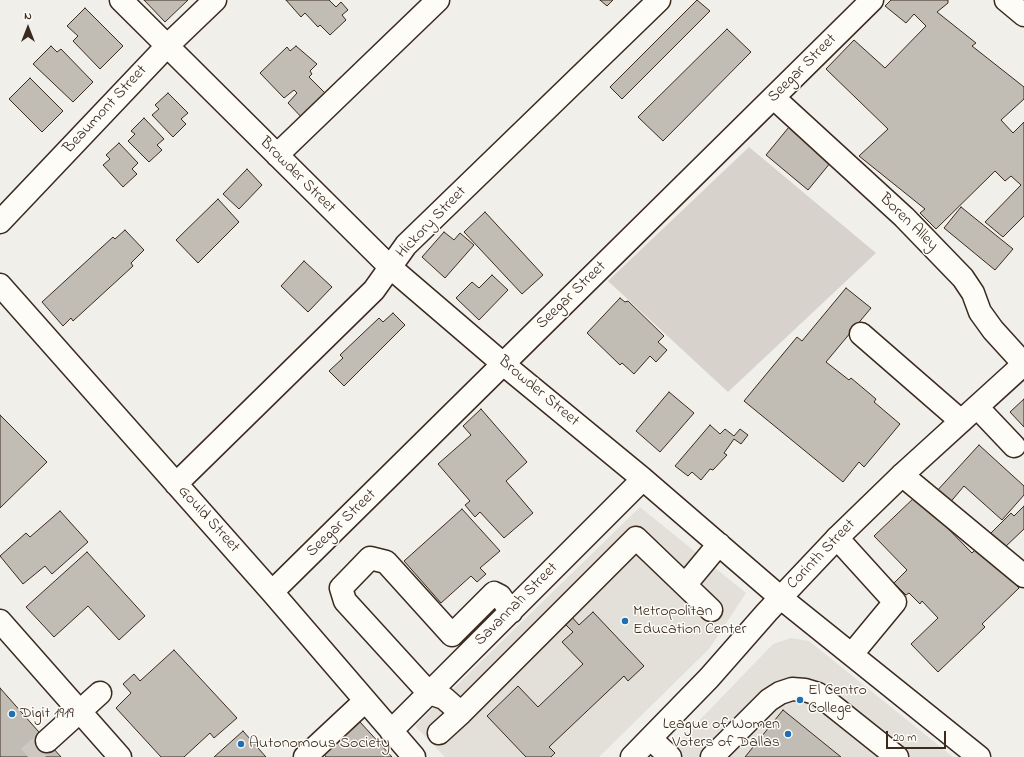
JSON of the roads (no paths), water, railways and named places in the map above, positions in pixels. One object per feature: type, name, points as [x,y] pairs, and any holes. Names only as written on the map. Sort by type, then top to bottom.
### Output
[{"type":"street","name":"Browder Street","points":[[121,0],[390,267],[502,363],[643,479],[781,598],[979,757]]},
{"type":"street","name":"Beaumont Street","points":[[0,222],[166,46],[215,0]]},
{"type":"street","points":[[277,155],[438,0]]},
{"type":"street","name":"Hickory Street","points":[[176,484],[374,290],[406,245],[659,0]]},
{"type":"street","name":"Seegar Street","points":[[272,592],[422,445],[502,363],[774,98],[872,0]]},
{"type":"street","points":[[1006,0],[1024,15]]},
{"type":"street","name":"Boren Alley","points":[[774,98],[904,217],[963,278],[973,293],[980,312],[992,330],[1024,364]]},
{"type":"street","name":"Gould Street","points":[[0,285],[272,592],[414,757]]},
{"type":"street","points":[[861,334],[1014,446]]},
{"type":"street","name":"Corinth Street","points":[[642,751],[837,538],[902,474],[1024,364]]},
{"type":"street","points":[[902,474],[1024,576]]},
{"type":"street","name":"Savannah Street","points":[[391,731],[643,479]]},
{"type":"street","points":[[439,733],[636,538],[711,610]]},
{"type":"street","points":[[837,538],[895,602],[852,654]]},
{"type":"street","points":[[685,585],[719,544]]},
{"type":"street","points":[[460,713],[444,698],[430,693],[345,601],[341,588],[370,558],[386,562],[452,635],[494,593],[500,596],[511,612]]},
{"type":"street","points":[[0,621],[120,757]]},
{"type":"street","points":[[712,757],[769,700],[780,693],[792,689],[805,690],[818,694],[897,757]]},
{"type":"street","points":[[47,741],[100,693]]},
{"type":"street","points":[[305,757],[365,701]]},
{"type":"street","points":[[642,751],[670,757]]},
{"type":"tunnel","points":[[28,757],[47,741]]},
{"type":"place","name":"Metropolitan Education Center","points":[[625,621]]},
{"type":"place","name":"El Centro College","points":[[800,700]]},
{"type":"place","name":"Digit 1919","points":[[12,714]]},
{"type":"place","name":"League of Women Voters of Dallas","points":[[788,734]]},
{"type":"place","name":"Autonomous Society","points":[[241,744]]}]
